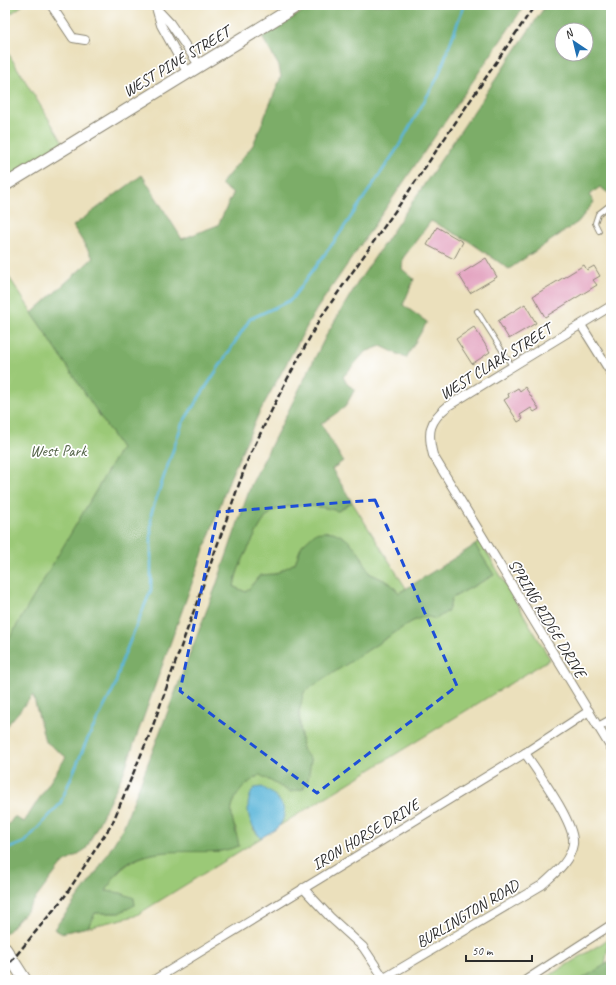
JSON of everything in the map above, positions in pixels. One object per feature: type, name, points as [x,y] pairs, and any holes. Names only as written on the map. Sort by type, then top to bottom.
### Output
[{"type":"street","points":[[51,5],[73,38],[85,40]]},
{"type":"street","name":"WEST PINE STREET","points":[[5,185],[298,5]]},
{"type":"street","points":[[155,8],[170,23],[199,65]]},
{"type":"street","points":[[155,8],[160,25],[187,72]]},
{"type":"street","name":"WEST CLARK STREET","points":[[461,502],[433,455],[429,436],[431,426],[438,414],[448,406],[512,366],[611,306]]},
{"type":"street","points":[[581,325],[611,373]]},
{"type":"street","name":"SPRING RIDGE DRIVE","points":[[461,502],[611,748]]},
{"type":"street","name":"IRON HORSE DRIVE","points":[[154,980],[525,753],[589,711]]},
{"type":"street","points":[[598,727],[611,720]]},
{"type":"street","name":"BURLINGTON ROAD","points":[[383,979],[542,885],[564,865],[573,843],[569,826],[556,800],[525,753]]},
{"type":"street","points":[[303,888],[330,917],[363,947],[383,979]]},
{"type":"street","points":[[526,980],[611,925]]},
{"type":"street","points":[[5,949],[25,980]]},
{"type":"lane","points":[[599,231],[595,223],[598,214],[611,204]]},
{"type":"lane","points":[[478,310],[512,366]]},
{"type":"highlighted area","points":[[375,500],[457,686],[317,793],[180,691],[218,512]]},
{"type":"green space","points":[[5,5],[23,5],[5,18]]},
{"type":"green space","points":[[313,5],[525,5],[316,310],[259,413],[230,478],[123,774],[86,849],[61,865],[27,910],[5,934],[5,829],[14,817],[24,822],[66,757],[45,741],[33,695],[5,728],[5,641],[10,637],[121,448],[32,313],[93,258],[73,226],[142,175],[182,239],[218,225],[233,194],[221,184],[253,145],[281,77],[279,66],[262,37]]},
{"type":"green space","points":[[546,5],[611,5],[611,195],[600,187],[589,195],[594,202],[578,222],[509,269],[467,240],[431,221],[403,258],[402,269],[414,279],[403,305],[427,322],[406,358],[381,346],[365,352],[343,377],[348,385],[355,389],[345,407],[321,424],[343,461],[332,469],[352,502],[338,511],[314,506],[287,506],[272,512],[262,523],[242,560],[234,587],[246,592],[260,575],[275,574],[295,563],[302,545],[315,533],[326,532],[333,532],[346,539],[360,554],[369,573],[390,583],[399,593],[475,545],[494,575],[452,598],[448,611],[436,619],[425,616],[411,622],[304,692],[299,712],[302,749],[311,760],[308,780],[303,789],[290,792],[260,775],[249,782],[236,797],[232,809],[239,846],[221,851],[166,852],[140,857],[128,863],[118,872],[106,891],[121,893],[134,898],[135,905],[119,913],[95,913],[88,927],[61,933],[54,929],[96,873],[123,828],[216,586],[251,485],[327,334],[358,282]]},
{"type":"green space","points":[[5,48],[64,144],[5,180]]},
{"type":"green space","name":"West Park","points":[[5,271],[121,448],[10,638],[5,641]]},
{"type":"green space","points":[[352,502],[406,588],[399,593],[390,583],[369,573],[362,557],[302,545],[295,563],[275,574],[260,575],[246,592],[234,587],[242,560],[262,523],[272,512],[287,506],[314,506],[338,511]]},
{"type":"green space","points":[[480,541],[550,659],[279,826],[285,814],[253,829],[261,838],[135,916],[88,927],[95,913],[119,913],[121,893],[106,891],[116,875],[128,864],[153,854],[167,852],[222,851],[237,832],[231,816],[234,801],[240,790],[254,778],[260,774],[290,792],[311,760],[302,749],[299,712],[303,692],[411,622],[425,616],[448,611],[452,598],[494,575],[475,545]]},
{"type":"green space","points":[[609,939],[605,966],[580,980],[542,980]]},
{"type":"green space","points":[[611,961],[611,980],[580,980]]},
{"type":"water","points":[[262,787],[277,798],[281,803],[284,814],[283,820],[279,826],[261,838],[250,820],[248,807],[254,788]]},
{"type":"building","points":[[437,227],[463,242],[454,259],[427,245]]},
{"type":"building","points":[[486,258],[497,277],[470,293],[459,275]]},
{"type":"building","points":[[584,265],[587,270],[594,266],[600,276],[593,280],[597,285],[545,317],[533,296]]},
{"type":"building","points":[[525,304],[536,323],[509,339],[498,321]]},
{"type":"building","points":[[474,327],[490,352],[472,364],[456,339]]},
{"type":"building","points":[[525,387],[539,409],[534,412],[531,408],[520,415],[523,419],[518,422],[504,400],[509,397],[508,394],[518,388],[520,391]]},
{"type":"waterway","points":[[5,850],[25,842],[60,804],[87,740],[115,686],[121,663],[151,590],[151,514],[182,424],[250,319],[291,300],[336,239],[397,149],[438,77],[464,5]]},
{"type":"railway","points":[[5,969],[65,896],[112,824],[151,731],[248,459],[283,387],[321,317],[407,194],[535,5]]}]
